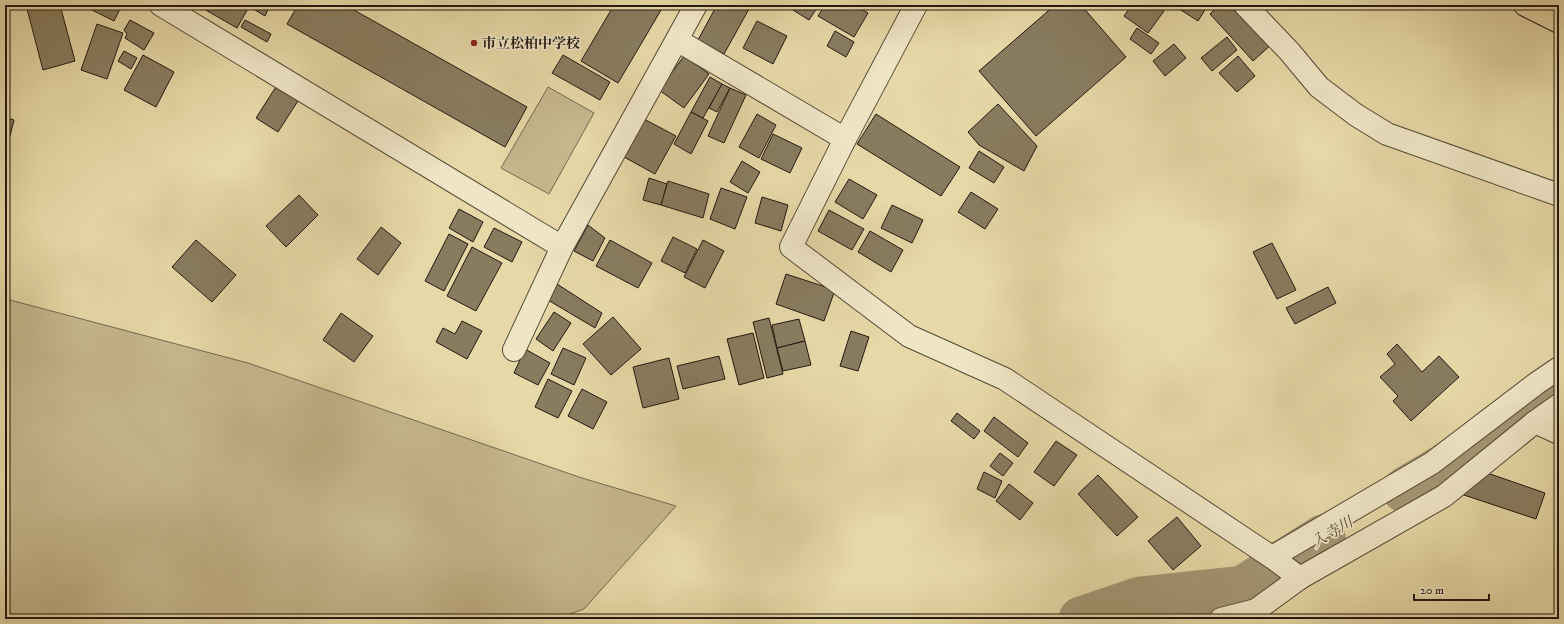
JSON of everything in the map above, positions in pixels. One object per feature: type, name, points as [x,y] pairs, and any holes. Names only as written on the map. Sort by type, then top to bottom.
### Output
[{"type":"highway","points":[[1525,5],[1559,22]]},
{"type":"street","points":[[161,5],[562,247]]},
{"type":"street","points":[[514,350],[562,247],[696,5]]},
{"type":"street","points":[[916,5],[845,139],[791,248],[909,336],[1005,378],[1299,577]]},
{"type":"street","points":[[1245,5],[1289,51],[1319,87],[1356,115],[1388,134],[1559,195]]},
{"type":"street","points":[[677,40],[845,139]]},
{"type":"street","points":[[1272,558],[1432,462],[1559,368]]},
{"type":"street","points":[[1221,619],[1256,610],[1299,577],[1444,496],[1535,422],[1559,405]]},
{"type":"street","points":[[1535,422],[1559,432]]},
{"type":"shaded area","points":[[548,87],[594,113],[549,194],[501,168]]},
{"type":"shaded area","points":[[10,300],[248,363],[582,478],[676,506],[584,609],[555,619],[5,619],[5,305]]},
{"type":"building","points":[[26,5],[60,5],[75,61],[43,70]]},
{"type":"building","points":[[82,5],[122,5],[114,21]]},
{"type":"building","points":[[197,5],[250,5],[237,28]]},
{"type":"building","points":[[257,5],[270,5],[265,16],[255,10]]},
{"type":"building","points":[[298,5],[345,5],[527,107],[505,147],[287,24]]},
{"type":"building","points":[[614,5],[664,5],[618,83],[581,61]]},
{"type":"building","points":[[717,5],[741,5],[749,9],[724,54],[698,40]]},
{"type":"building","points":[[785,5],[819,5],[809,20]]},
{"type":"building","points":[[825,5],[854,5],[868,13],[854,37],[818,16]]},
{"type":"building","points":[[1055,5],[1081,5],[1126,57],[1036,136],[979,71]]},
{"type":"building","points":[[1132,5],[1155,5],[1164,11],[1148,33],[1124,16]]},
{"type":"building","points":[[1173,5],[1208,5],[1198,21]]},
{"type":"building","points":[[1220,5],[1238,5],[1273,43],[1253,61],[1210,14]]},
{"type":"building","points":[[130,20],[154,33],[144,50],[125,38],[127,34],[124,30]]},
{"type":"building","points":[[245,20],[271,34],[267,42],[241,27]]},
{"type":"building","points":[[757,21],[787,36],[773,64],[743,48]]},
{"type":"building","points":[[97,24],[123,33],[107,79],[81,70]]},
{"type":"building","points":[[1137,28],[1159,43],[1151,54],[1130,39]]},
{"type":"building","points":[[835,31],[854,42],[846,57],[827,46]]},
{"type":"building","points":[[1227,37],[1237,50],[1212,71],[1201,58]]},
{"type":"building","points":[[1174,44],[1186,58],[1165,76],[1153,61]]},
{"type":"building","points":[[124,51],[137,58],[131,69],[118,61]]},
{"type":"building","points":[[143,55],[174,72],[156,107],[124,90]]},
{"type":"building","points":[[563,55],[610,82],[600,100],[552,73]]},
{"type":"building","points":[[684,56],[709,74],[684,108],[659,90]]},
{"type":"building","points":[[1238,56],[1255,76],[1237,92],[1219,73]]},
{"type":"building","points":[[710,77],[722,84],[703,118],[691,112]]},
{"type":"building","points":[[281,79],[303,93],[278,132],[256,118]]},
{"type":"building","points":[[722,84],[730,88],[717,112],[709,108]]},
{"type":"building","points":[[730,88],[746,95],[724,143],[708,136]]},
{"type":"building","points":[[998,104],[1037,146],[1024,171],[979,145],[968,132]]},
{"type":"building","points":[[691,112],[708,121],[691,154],[674,144]]},
{"type":"building","points":[[757,114],[776,125],[759,158],[739,147]]},
{"type":"building","points":[[876,114],[960,167],[941,196],[857,144]]},
{"type":"building","points":[[5,117],[14,120],[7,148],[5,147]]},
{"type":"building","points":[[644,119],[676,136],[655,174],[624,157]]},
{"type":"building","points":[[773,134],[802,148],[790,173],[761,159]]},
{"type":"building","points":[[979,151],[1004,167],[994,183],[969,168]]},
{"type":"building","points":[[742,161],[760,172],[748,193],[730,182]]},
{"type":"building","points":[[649,178],[667,184],[661,205],[643,200]]},
{"type":"building","points":[[849,179],[877,195],[863,219],[835,202]]},
{"type":"building","points":[[668,181],[709,194],[703,218],[661,205]]},
{"type":"building","points":[[721,188],[747,197],[735,229],[710,219]]},
{"type":"building","points":[[971,192],[998,209],[985,229],[958,212]]},
{"type":"building","points":[[299,195],[318,215],[286,247],[266,226]]},
{"type":"building","points":[[762,197],[788,205],[781,231],[755,223]]},
{"type":"building","points":[[892,205],[923,220],[912,243],[881,228]]},
{"type":"building","points":[[459,209],[483,222],[473,242],[449,228]]},
{"type":"building","points":[[829,210],[864,229],[852,250],[818,231]]},
{"type":"building","points":[[588,225],[605,238],[593,261],[574,251]]},
{"type":"building","points":[[381,227],[401,243],[378,275],[357,259]]},
{"type":"building","points":[[494,228],[522,242],[512,262],[484,247]]},
{"type":"building","points":[[870,231],[903,250],[891,272],[858,252]]},
{"type":"building","points":[[449,234],[468,244],[444,291],[425,281]]},
{"type":"building","points":[[673,237],[697,249],[685,273],[661,261]]},
{"type":"building","points":[[196,240],[236,275],[212,302],[172,267]]},
{"type":"building","points":[[610,240],[652,263],[638,288],[596,266]]},
{"type":"building","points":[[703,240],[724,251],[705,288],[684,277]]},
{"type":"building","points":[[1272,243],[1296,290],[1277,299],[1253,252]]},
{"type":"building","points":[[472,247],[502,263],[476,311],[447,296]]},
{"type":"building","points":[[786,274],[835,290],[824,321],[776,304]]},
{"type":"building","points":[[557,284],[602,313],[595,328],[548,300]]},
{"type":"building","points":[[1328,287],[1336,303],[1295,324],[1286,308]]},
{"type":"building","points":[[554,312],[571,323],[553,351],[536,339]]},
{"type":"building","points":[[341,313],[373,336],[354,362],[323,340]]},
{"type":"building","points":[[613,317],[641,349],[611,375],[583,344]]},
{"type":"building","points":[[769,318],[783,374],[767,378],[753,322]]},
{"type":"building","points":[[799,319],[805,341],[777,348],[772,325]]},
{"type":"building","points":[[462,321],[482,331],[467,359],[436,342],[443,328],[455,334]]},
{"type":"building","points":[[851,331],[869,337],[858,371],[840,366]]},
{"type":"building","points":[[753,333],[764,378],[739,385],[727,339]]},
{"type":"building","points":[[805,341],[811,365],[783,371],[777,348]]},
{"type":"building","points":[[1397,344],[1422,372],[1439,356],[1459,377],[1411,421],[1393,401],[1398,396],[1380,377],[1395,364],[1387,354]]},
{"type":"building","points":[[563,348],[586,358],[574,385],[551,374]]},
{"type":"building","points":[[525,349],[550,363],[538,385],[514,373]]},
{"type":"building","points":[[719,356],[725,379],[683,389],[677,366]]},
{"type":"building","points":[[669,358],[679,399],[643,408],[633,367]]},
{"type":"building","points":[[548,379],[572,391],[558,418],[535,407]]},
{"type":"building","points":[[582,389],[607,402],[593,429],[568,416]]},
{"type":"building","points":[[957,413],[980,431],[974,439],[951,421]]},
{"type":"building","points":[[994,417],[1028,443],[1018,457],[984,431]]},
{"type":"building","points":[[1056,441],[1077,455],[1054,486],[1034,472]]},
{"type":"building","points":[[1000,453],[1013,463],[1003,476],[990,466]]},
{"type":"building","points":[[1473,468],[1545,493],[1536,519],[1464,495]]},
{"type":"building","points":[[984,472],[1002,481],[995,498],[977,489]]},
{"type":"building","points":[[1098,475],[1138,517],[1117,536],[1078,494]]},
{"type":"building","points":[[1009,484],[1033,503],[1020,520],[996,501]]},
{"type":"building","points":[[1177,517],[1201,546],[1173,570],[1148,541]]},
{"type":"waterway","name":"入寺川","points":[[1404,490],[1446,465],[1559,386]]},
{"type":"waterway","name":"入寺川","points":[[1081,619],[1140,599],[1243,588],[1323,537]]},
{"type":"place","name":"市立松柏中学校","points":[[474,43]]}]
